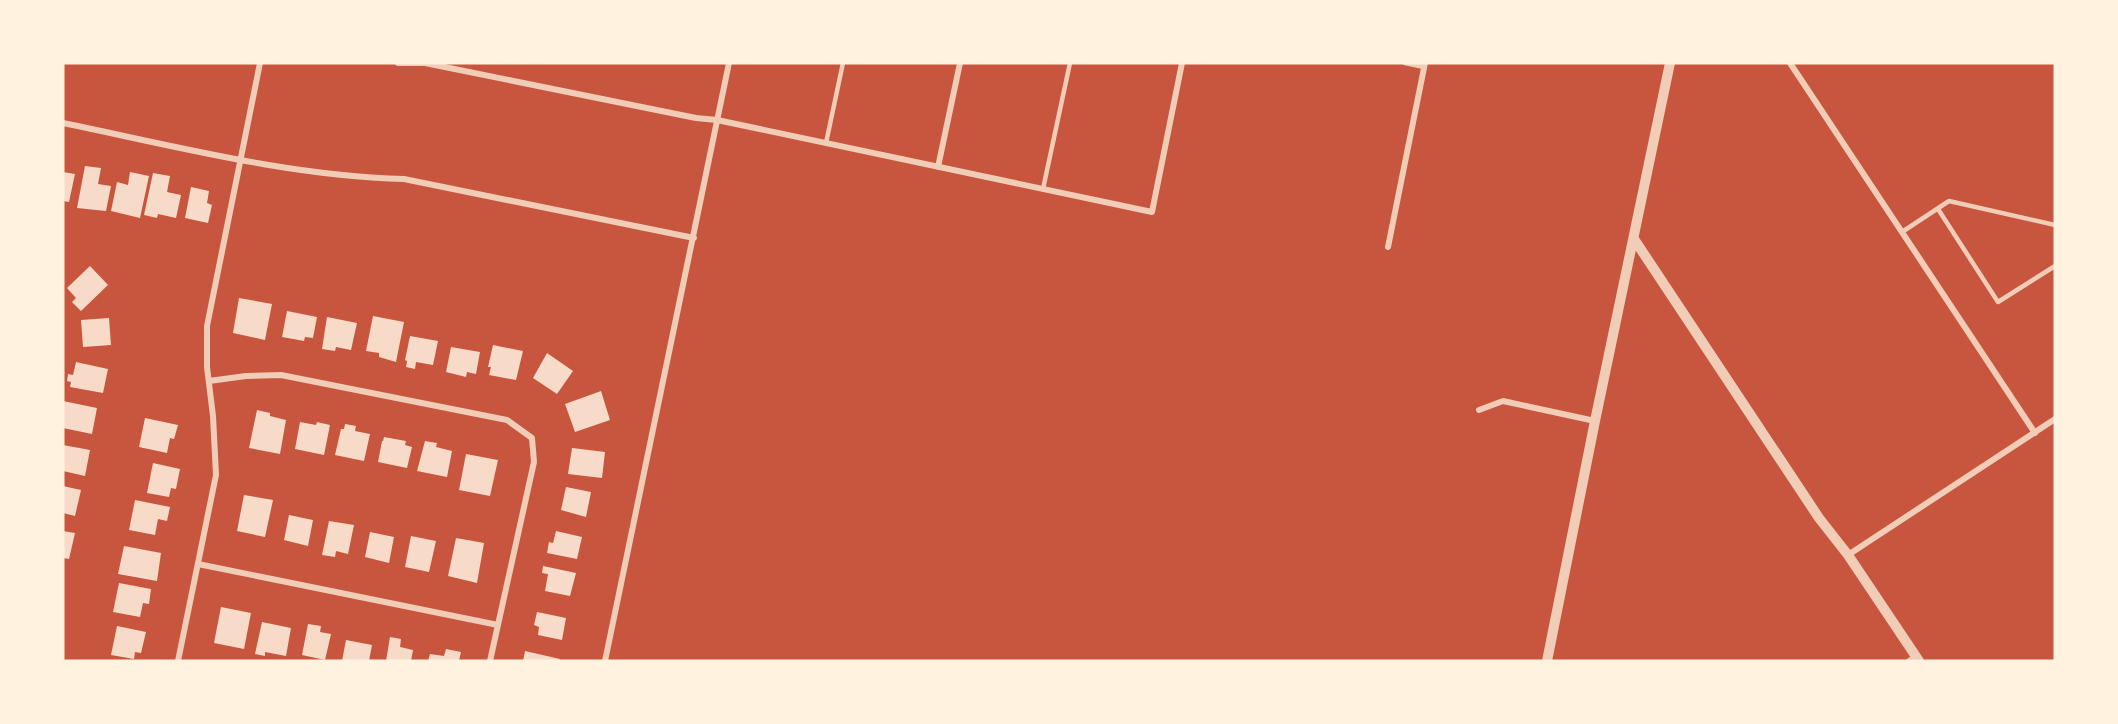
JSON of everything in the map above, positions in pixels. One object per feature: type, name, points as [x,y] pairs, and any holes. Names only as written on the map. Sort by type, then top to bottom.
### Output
[{"type":"street","points":[[178,661],[216,475],[207,326],[260,63]]},
{"type":"street","points":[[398,63],[425,63],[696,118],[717,120],[1152,212],[1182,63]]},
{"type":"street","points":[[605,661],[729,63]]},
{"type":"street","points":[[939,166],[960,63]]},
{"type":"street","points":[[1547,661],[1670,63]]},
{"type":"street","points":[[1790,63],[2035,433]]},
{"type":"street","points":[[1388,247],[1424,65]]},
{"type":"street","points":[[63,123],[241,160],[359,178],[404,179],[694,238]]},
{"type":"street","points":[[1634,238],[1819,518],[1848,555],[1914,659]]},
{"type":"street","points":[[209,381],[246,376],[281,375],[507,420],[532,438],[534,462],[490,661]]},
{"type":"street","points":[[1479,410],[1503,401],[1595,421]]},
{"type":"street","points":[[1848,555],[2055,419]]},
{"type":"street","points":[[198,564],[498,624]]},
{"type":"lane","points":[[826,143],[843,63]]},
{"type":"lane","points":[[1043,189],[1070,63]]},
{"type":"lane","points":[[1404,63],[1424,65]]},
{"type":"lane","points":[[1902,232],[1949,201],[2055,225]]},
{"type":"lane","points":[[1938,209],[1998,302],[2055,266]]},
{"type":"building","points":[[85,166],[101,168],[98,184],[111,186],[106,211],[77,208]]},
{"type":"building","points":[[63,172],[75,174],[69,202],[63,201]]},
{"type":"building","points":[[130,172],[149,176],[140,218],[111,211],[117,182],[128,185]]},
{"type":"building","points":[[153,173],[170,176],[167,192],[181,195],[176,218],[158,214],[157,218],[144,215]]},
{"type":"building","points":[[191,187],[209,191],[207,203],[212,205],[208,223],[185,218]]},
{"type":"building","points":[[90,266],[108,285],[81,311],[72,302],[76,298],[67,288]]},
{"type":"building","points":[[239,298],[272,304],[265,340],[233,333]]},
{"type":"building","points":[[287,311],[317,317],[313,338],[305,337],[304,341],[282,337]]},
{"type":"building","points":[[373,316],[404,322],[396,362],[379,357],[379,353],[366,351]]},
{"type":"building","points":[[327,317],[357,323],[351,350],[336,347],[335,351],[322,349]]},
{"type":"building","points":[[109,318],[111,345],[83,347],[81,320]]},
{"type":"building","points":[[410,336],[438,341],[433,365],[416,362],[415,369],[406,367],[407,361],[405,360]]},
{"type":"building","points":[[493,345],[523,351],[516,380],[489,375],[491,367],[488,367]]},
{"type":"building","points":[[451,347],[480,352],[476,374],[467,372],[466,377],[446,372]]},
{"type":"building","points":[[547,353],[573,371],[557,394],[533,378]]},
{"type":"building","points":[[76,362],[108,369],[103,393],[70,387],[71,382],[67,381],[68,374],[73,375]]},
{"type":"building","points":[[601,391],[610,420],[575,432],[565,404]]},
{"type":"building","points":[[63,401],[97,408],[92,434],[63,428]]},
{"type":"building","points":[[257,410],[286,420],[280,454],[249,448]]},
{"type":"building","points":[[145,418],[178,425],[174,439],[170,438],[167,453],[139,447]]},
{"type":"building","points":[[300,422],[330,425],[324,455],[295,449]]},
{"type":"building","points":[[345,424],[356,426],[355,431],[370,434],[364,461],[335,455],[341,429],[344,429]]},
{"type":"building","points":[[384,437],[406,441],[405,445],[412,447],[407,468],[378,462]]},
{"type":"building","points":[[425,441],[437,443],[436,447],[452,451],[447,477],[417,471]]},
{"type":"building","points":[[63,445],[90,450],[85,476],[63,471]]},
{"type":"building","points":[[572,448],[605,452],[602,478],[568,474]]},
{"type":"building","points":[[466,454],[498,460],[490,496],[459,490]]},
{"type":"building","points":[[153,463],[180,469],[176,489],[171,488],[169,497],[147,493]]},
{"type":"building","points":[[63,486],[81,490],[75,516],[63,513]]},
{"type":"building","points":[[566,487],[591,492],[586,517],[561,510]]},
{"type":"building","points":[[244,495],[273,500],[265,537],[237,531]]},
{"type":"building","points":[[135,500],[170,507],[167,521],[158,519],[155,535],[129,530]]},
{"type":"building","points":[[289,515],[313,520],[308,546],[284,540]]},
{"type":"building","points":[[329,521],[354,525],[348,554],[336,551],[335,557],[322,555]]},
{"type":"building","points":[[63,531],[75,533],[69,559],[63,558]]},
{"type":"building","points":[[556,531],[582,537],[577,559],[547,553],[549,542],[553,543]]},
{"type":"building","points":[[370,532],[394,537],[389,563],[365,557]]},
{"type":"building","points":[[411,536],[436,541],[429,572],[405,567]]},
{"type":"building","points":[[456,538],[484,543],[477,583],[448,576]]},
{"type":"building","points":[[124,546],[161,553],[157,581],[118,574]]},
{"type":"building","points":[[543,566],[576,573],[570,596],[545,591],[548,574],[542,573]]},
{"type":"building","points":[[119,583],[151,589],[149,604],[143,603],[140,617],[113,612]]},
{"type":"building","points":[[221,607],[251,613],[244,649],[214,643]]},
{"type":"building","points":[[537,612],[566,618],[562,640],[538,635],[539,627],[534,625]]},
{"type":"building","points":[[262,622],[291,628],[286,656],[265,652],[265,656],[255,654]]},
{"type":"building","points":[[308,624],[321,626],[320,632],[331,634],[325,660],[302,655]]},
{"type":"building","points":[[117,626],[146,632],[141,653],[135,652],[134,659],[111,655]]},
{"type":"building","points":[[390,637],[401,639],[400,647],[413,650],[411,661],[386,661]]},
{"type":"building","points":[[346,640],[372,645],[369,661],[342,661]]},
{"type":"building","points":[[446,649],[461,652],[459,661],[428,661],[430,654],[444,656]]},
{"type":"building","points":[[525,651],[560,659],[559,661],[523,661]]}]
